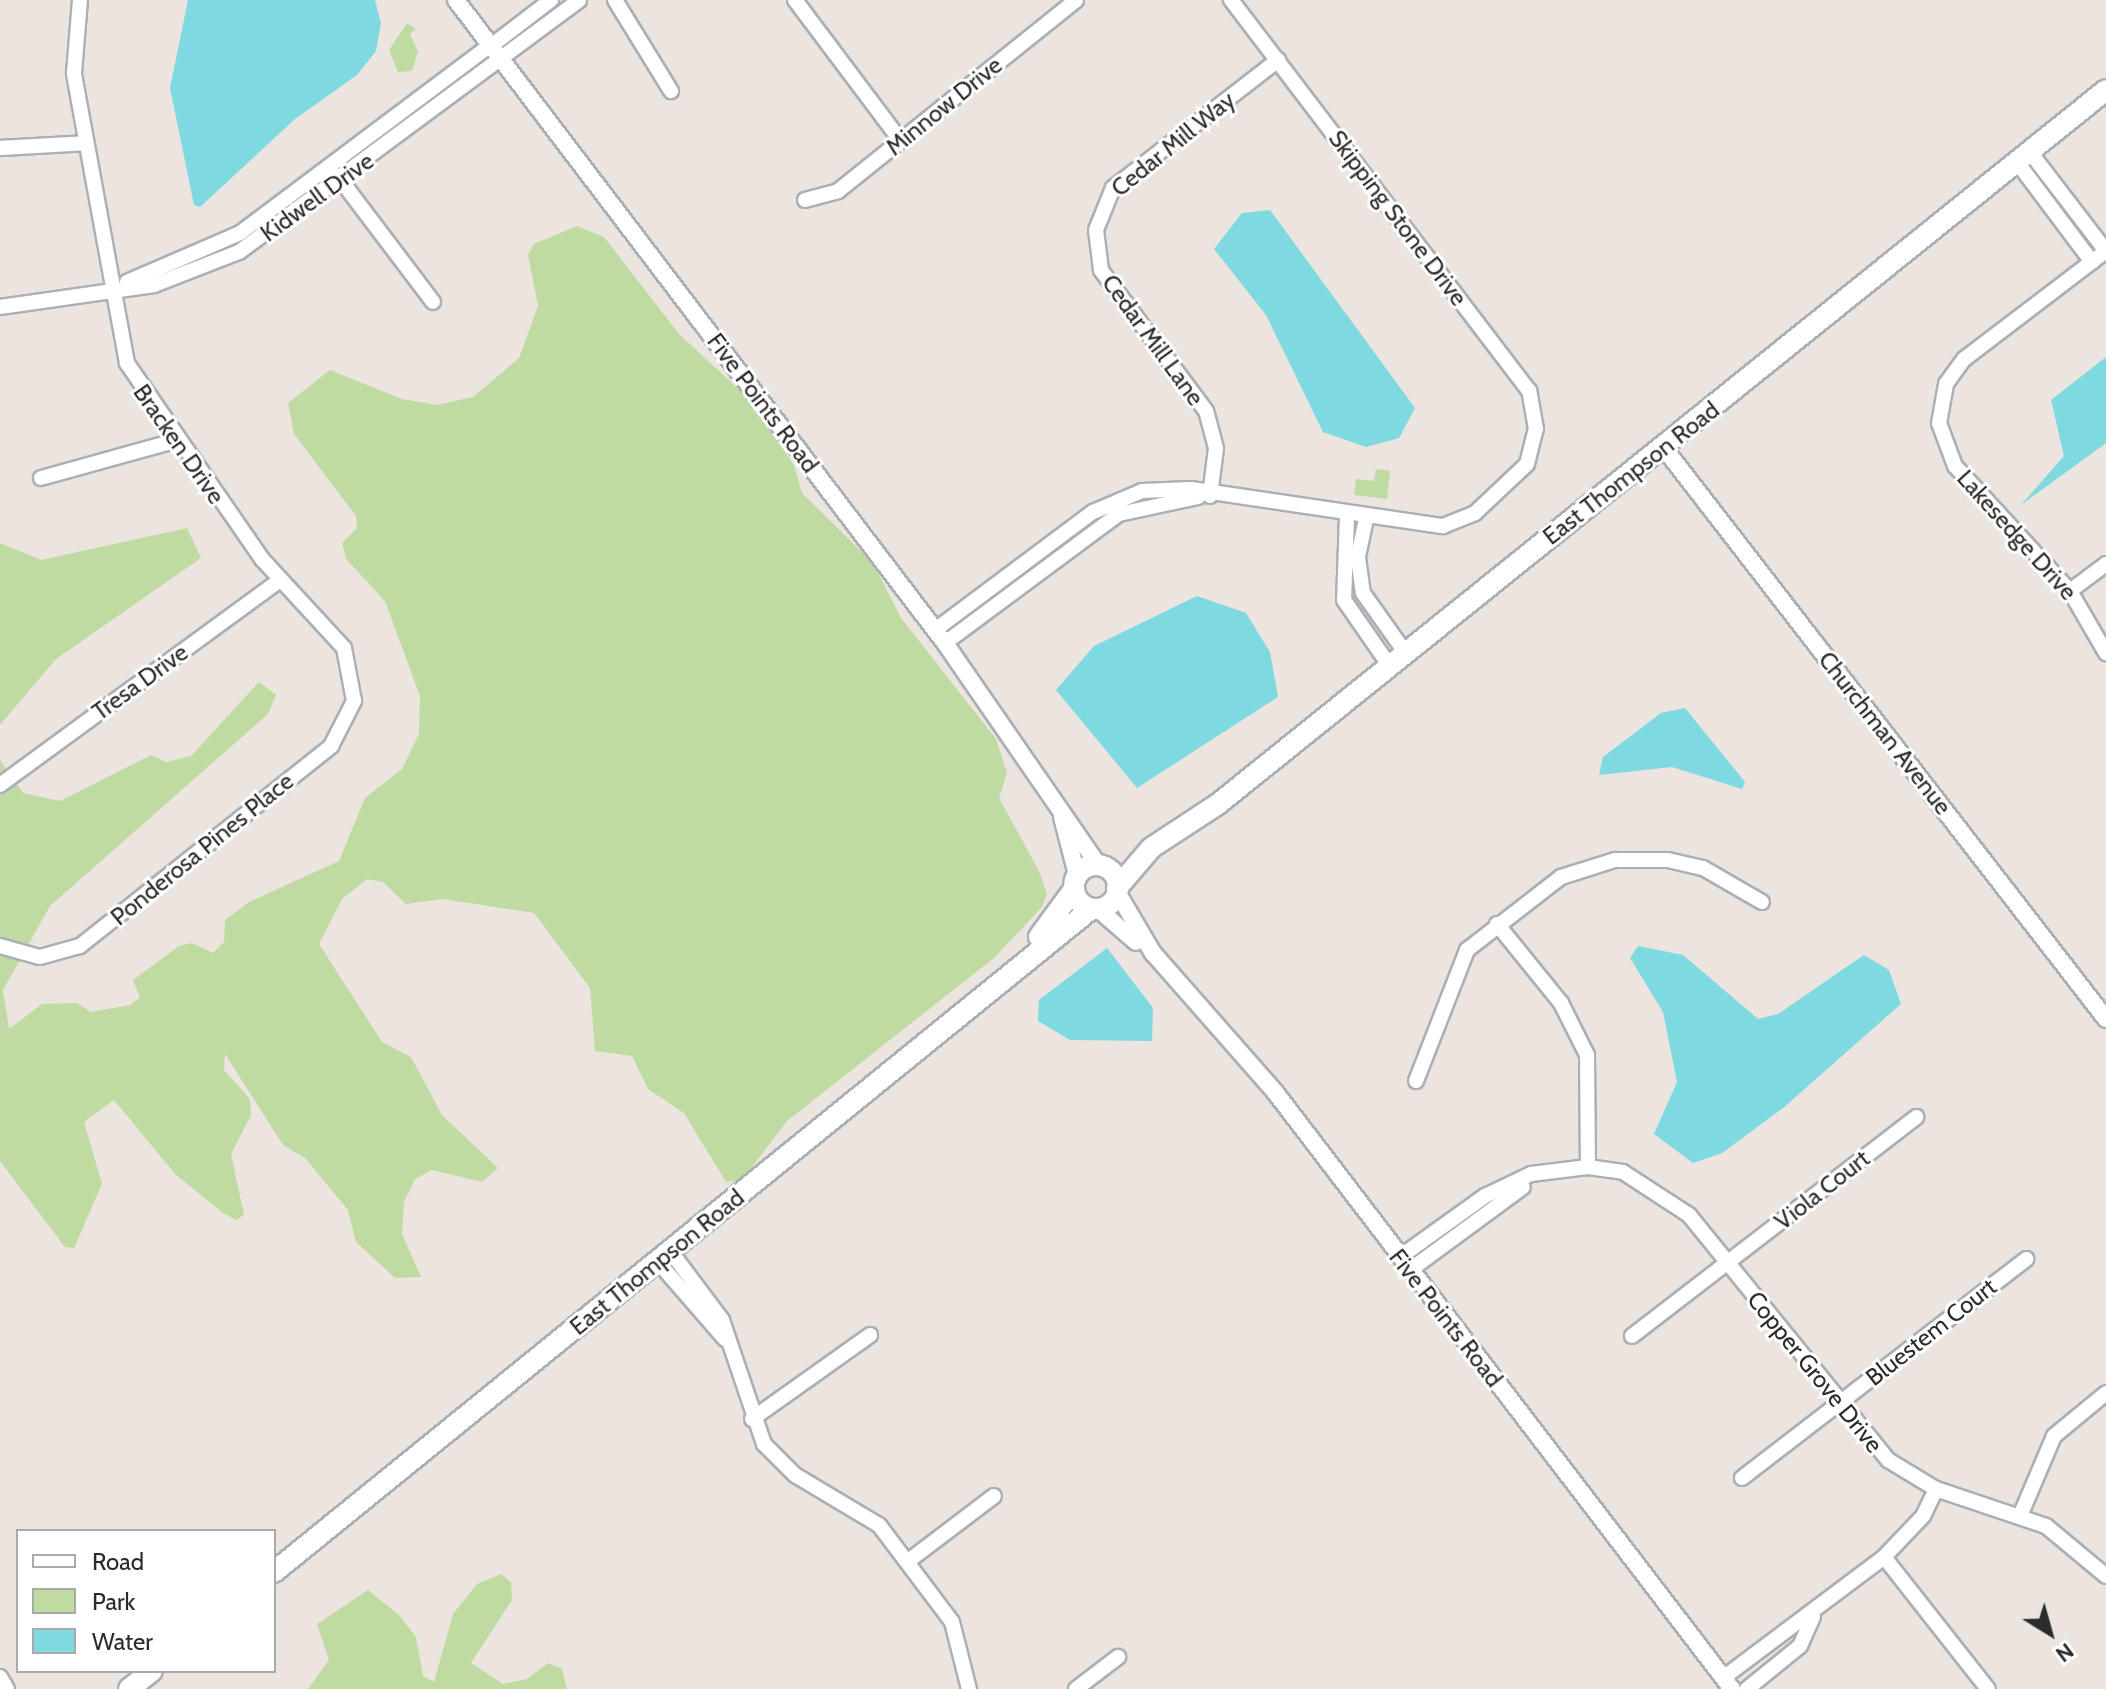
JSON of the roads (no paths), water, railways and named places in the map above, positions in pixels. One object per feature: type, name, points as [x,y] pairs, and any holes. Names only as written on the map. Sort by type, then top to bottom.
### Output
[{"type":"main road","name":"East Thompson Road","points":[[276,1570],[664,1257],[1037,949],[1094,909],[1117,890],[1151,848],[1664,448],[2106,90]]},
{"type":"main road","name":"East Thompson Road","points":[[1037,949],[1075,882],[1100,866],[1151,848]]},
{"type":"main road","points":[[1100,866],[1117,890]]},
{"type":"main road","points":[[1075,882],[1094,909]]},
{"type":"main road","points":[[129,1689],[149,1673]]},
{"type":"street","name":"Bracken Drive","points":[[80,0],[73,57],[111,288],[127,363],[174,441],[280,580],[344,648],[353,704]]},
{"type":"street","name":"Five Points Road","points":[[456,0],[940,636],[1100,866]]},
{"type":"street","name":"Kidwell Drive","points":[[111,288],[205,253],[330,165],[551,0]]},
{"type":"street","name":"Kidwell Drive","points":[[0,307],[111,288],[154,285],[216,264],[341,181],[579,0]]},
{"type":"street","points":[[615,0],[671,91]]},
{"type":"street","points":[[795,0],[901,141]]},
{"type":"street","name":"Minnow Drive","points":[[805,200],[838,191],[1076,0]]},
{"type":"street","name":"Skipping Stone Drive","points":[[1231,0],[1524,383],[1535,408],[1534,447],[1518,478],[1460,521],[1424,527],[1366,519]]},
{"type":"street","name":"Cedar Mill Way","points":[[1089,228],[1113,188],[1278,60]]},
{"type":"street","points":[[0,148],[86,143]]},
{"type":"street","points":[[2023,157],[2106,251]]},
{"type":"street","points":[[2023,157],[2092,262]]},
{"type":"street","points":[[330,165],[433,302]]},
{"type":"street","name":"Cedar Mill Lane","points":[[1089,228],[1101,270],[1206,411],[1216,448],[1210,496]]},
{"type":"street","name":"Lakesedge Drive","points":[[2106,251],[1964,359],[1939,411],[1955,466],[2070,591],[2106,653]]},
{"type":"street","points":[[41,478],[174,441]]},
{"type":"street","name":"Churchman Avenue","points":[[1664,448],[2106,1019]]},
{"type":"street","points":[[940,636],[1014,579],[1119,514],[1210,496],[1366,519],[1359,573],[1366,601],[1397,658]]},
{"type":"street","points":[[1347,516],[1341,573],[1348,610],[1397,658]]},
{"type":"street","points":[[2070,591],[2106,564]]},
{"type":"street","points":[[1341,573],[1359,573]]},
{"type":"street","name":"Tresa Drive","points":[[0,785],[280,580]]},
{"type":"street","name":"Ponderosa Pines Place","points":[[0,946],[24,955],[61,954],[87,941],[331,746],[353,704]]},
{"type":"street","name":"Five Points Road","points":[[1060,812],[1075,882]]},
{"type":"street","points":[[1416,1081],[1455,970],[1497,924],[1561,877],[1615,860],[1703,868],[1762,902]]},
{"type":"street","name":"Five Points Road","points":[[1117,890],[1153,953],[1275,1092],[1728,1684]]},
{"type":"street","name":"Five Points Road","points":[[1094,909],[1153,953]]},
{"type":"street","points":[[1405,1264],[1529,1183],[1588,1167],[1587,1055],[1561,1003],[1497,924]]},
{"type":"street","name":"Viola Court","points":[[1632,1336],[1916,1117]]},
{"type":"street","name":"Copper Grove Drive","points":[[1588,1167],[1660,1190],[1727,1263],[1837,1405],[1888,1460],[1936,1489],[2020,1516],[2070,1540],[2106,1576]]},
{"type":"street","points":[[664,1257],[722,1320],[725,1339],[752,1419],[779,1462],[863,1511],[907,1562],[952,1622],[969,1689]]},
{"type":"street","name":"Bluestem Court","points":[[1742,1478],[2026,1259]]},
{"type":"street","points":[[752,1419],[870,1335]]},
{"type":"street","points":[[2020,1516],[2054,1436],[2106,1393]]},
{"type":"street","points":[[1728,1684],[1884,1557],[1923,1516],[1936,1489]]},
{"type":"street","points":[[907,1562],[994,1496]]},
{"type":"street","points":[[1884,1557],[1988,1689]]},
{"type":"street","points":[[1747,1689],[1800,1646],[1815,1613]]},
{"type":"street","points":[[1076,1689],[1118,1657]]},
{"type":"street","points":[[0,1677],[7,1689]]},
{"type":"water","points":[[188,0],[375,0],[381,23],[376,51],[357,75],[295,119],[200,207],[194,205],[170,88]]},
{"type":"water","points":[[1270,210],[1415,408],[1399,438],[1366,447],[1323,432],[1266,315],[1214,249],[1242,213]]},
{"type":"water","points":[[2106,357],[2106,443],[2021,505],[2064,456],[2051,400]]},
{"type":"water","points":[[1197,596],[1246,613],[1270,652],[1278,697],[1137,788],[1056,690],[1094,646]]},
{"type":"water","points":[[1685,708],[1745,782],[1742,789],[1672,767],[1599,775],[1603,757],[1661,713]]},
{"type":"water","points":[[1638,946],[1683,955],[1758,1019],[1778,1014],[1864,955],[1889,970],[1901,1004],[1783,1108],[1722,1153],[1693,1163],[1654,1134],[1677,1082],[1663,1012],[1630,958]]},
{"type":"water","points":[[1107,948],[1153,1008],[1152,1041],[1070,1040],[1038,1021],[1039,1000]]}]
